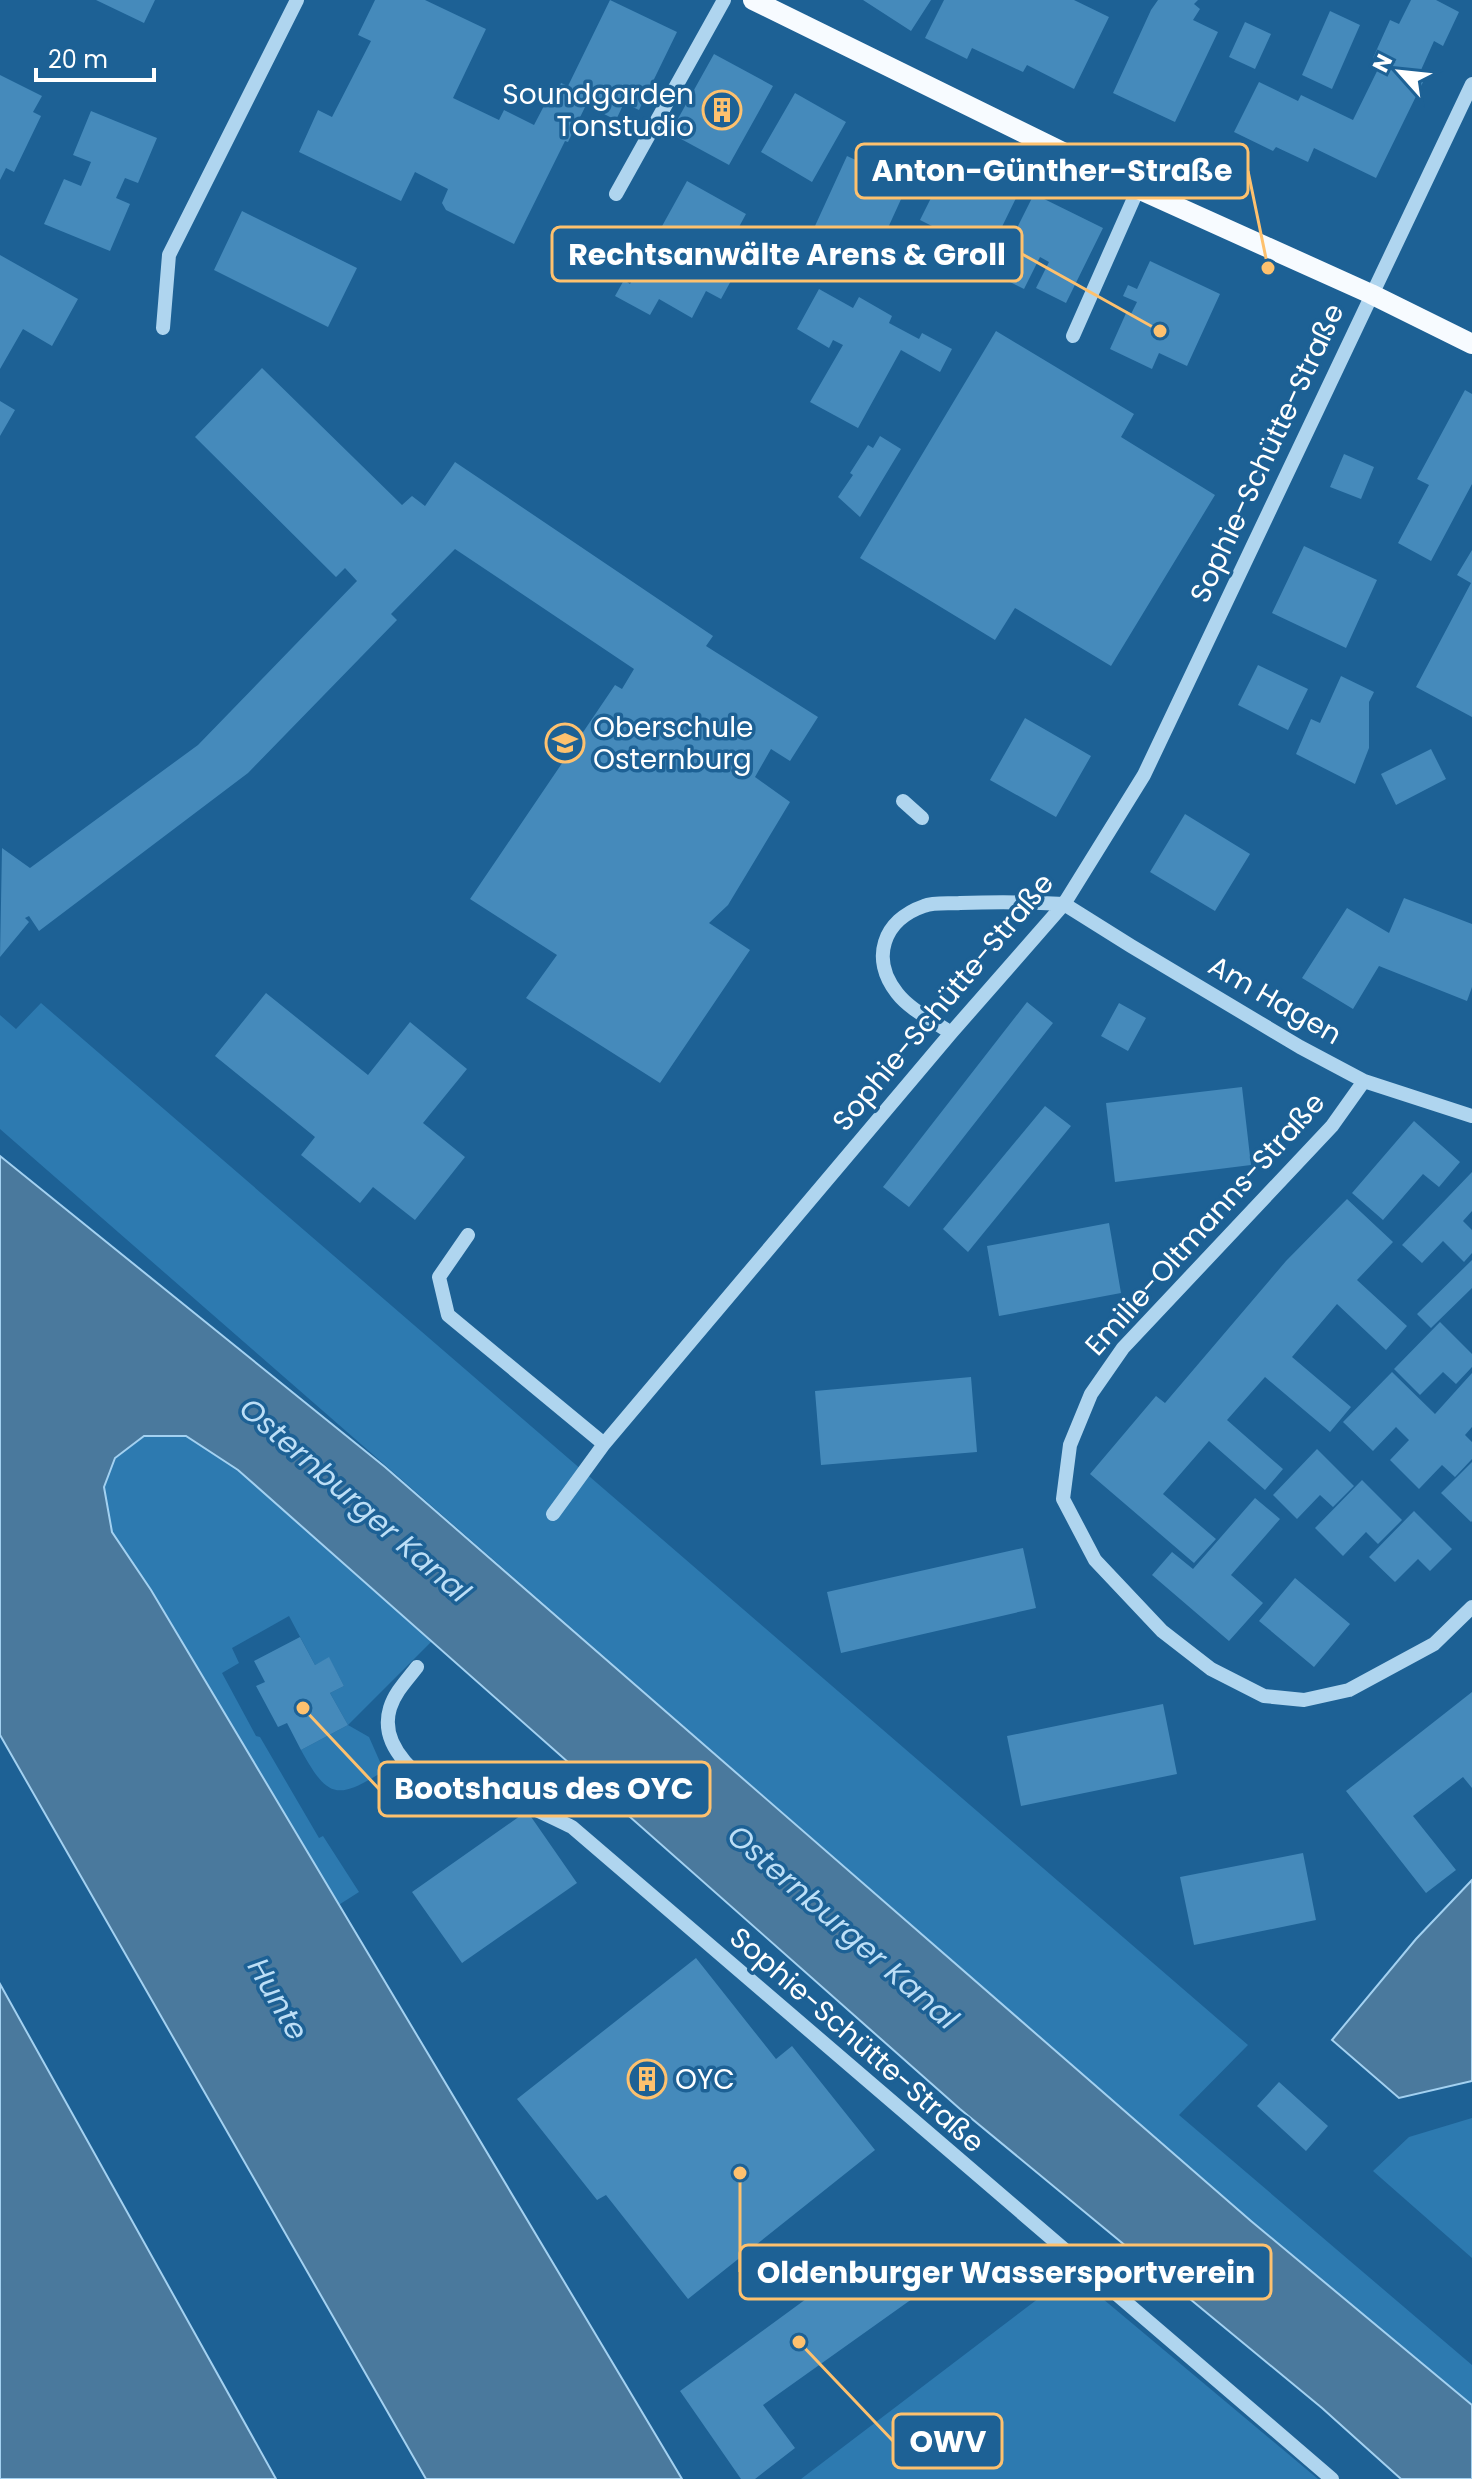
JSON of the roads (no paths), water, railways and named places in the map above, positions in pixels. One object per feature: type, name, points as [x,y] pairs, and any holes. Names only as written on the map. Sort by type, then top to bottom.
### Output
[{"type":"main road","points":[[753,0],[1138,189],[1371,294],[1472,344]]},
{"type":"street","points":[[163,328],[169,255],[297,0]]},
{"type":"street","points":[[616,194],[724,0]]},
{"type":"street","name":"Sophie-Schütte-Straße","points":[[553,1514],[604,1444],[1064,904],[1144,775],[1472,84]]},
{"type":"street","points":[[1073,336],[1138,189]]},
{"type":"street","points":[[903,801],[922,818]]},
{"type":"street","points":[[951,1033],[897,994],[882,966],[886,937],[894,925],[908,913],[926,905],[1018,901],[1064,904]]},
{"type":"street","name":"Am Hagen","points":[[1064,904],[1300,1047],[1364,1081],[1472,1116]]},
{"type":"street","name":"Emilie-Oltmanns-Straße","points":[[1364,1081],[1332,1126],[1123,1348],[1091,1394],[1070,1445],[1063,1499],[1095,1560],[1162,1631],[1211,1669],[1264,1696],[1304,1700],[1349,1690],[1434,1644],[1472,1607]]},
{"type":"street","points":[[468,1235],[439,1277],[448,1315],[604,1444]]},
{"type":"street","name":"Sophie-Schütte-Straße","points":[[417,1667],[395,1697],[387,1726],[399,1755],[416,1772],[437,1787],[454,1794],[525,1805],[572,1827],[1332,2479]]},
{"type":"water","points":[[0,1156],[385,1467],[1251,2221],[1472,2405],[1472,2479],[1401,2479],[1322,2408],[960,2109],[238,1470],[186,1436],[144,1436],[115,1458],[104,1487],[112,1532],[151,1590],[682,2479],[426,2479],[0,1735]]},
{"type":"water","points":[[1472,1880],[1472,2081],[1399,2098],[1332,2040],[1416,1939]]},
{"type":"water","points":[[0,1984],[276,2479],[0,2479]]},
{"type":"place","name":"Soundgarden Tonstudio","points":[[722,110]]},
{"type":"place","name":"Anton-Günther-Straße","points":[[1268,268]]},
{"type":"place","name":"Rechtsanwälte Arens & Groll","points":[[1160,331]]},
{"type":"place","name":"Oberschule Osternburg","points":[[565,743]]},
{"type":"place","name":"Bootshaus des OYC","points":[[303,1708]]},
{"type":"place","name":"OYC","points":[[647,2079]]},
{"type":"place","name":"Oldenburger Wassersportverein","points":[[740,2173]]},
{"type":"place","name":"OWV","points":[[799,2342]]},
{"type":"water label","name":"Osternburger Kanal","points":[[355,1500]]},
{"type":"water label","name":"Osternburger Kanal","points":[[843,1927]]},
{"type":"water label","name":"Hunte","points":[[278,1999]]}]
